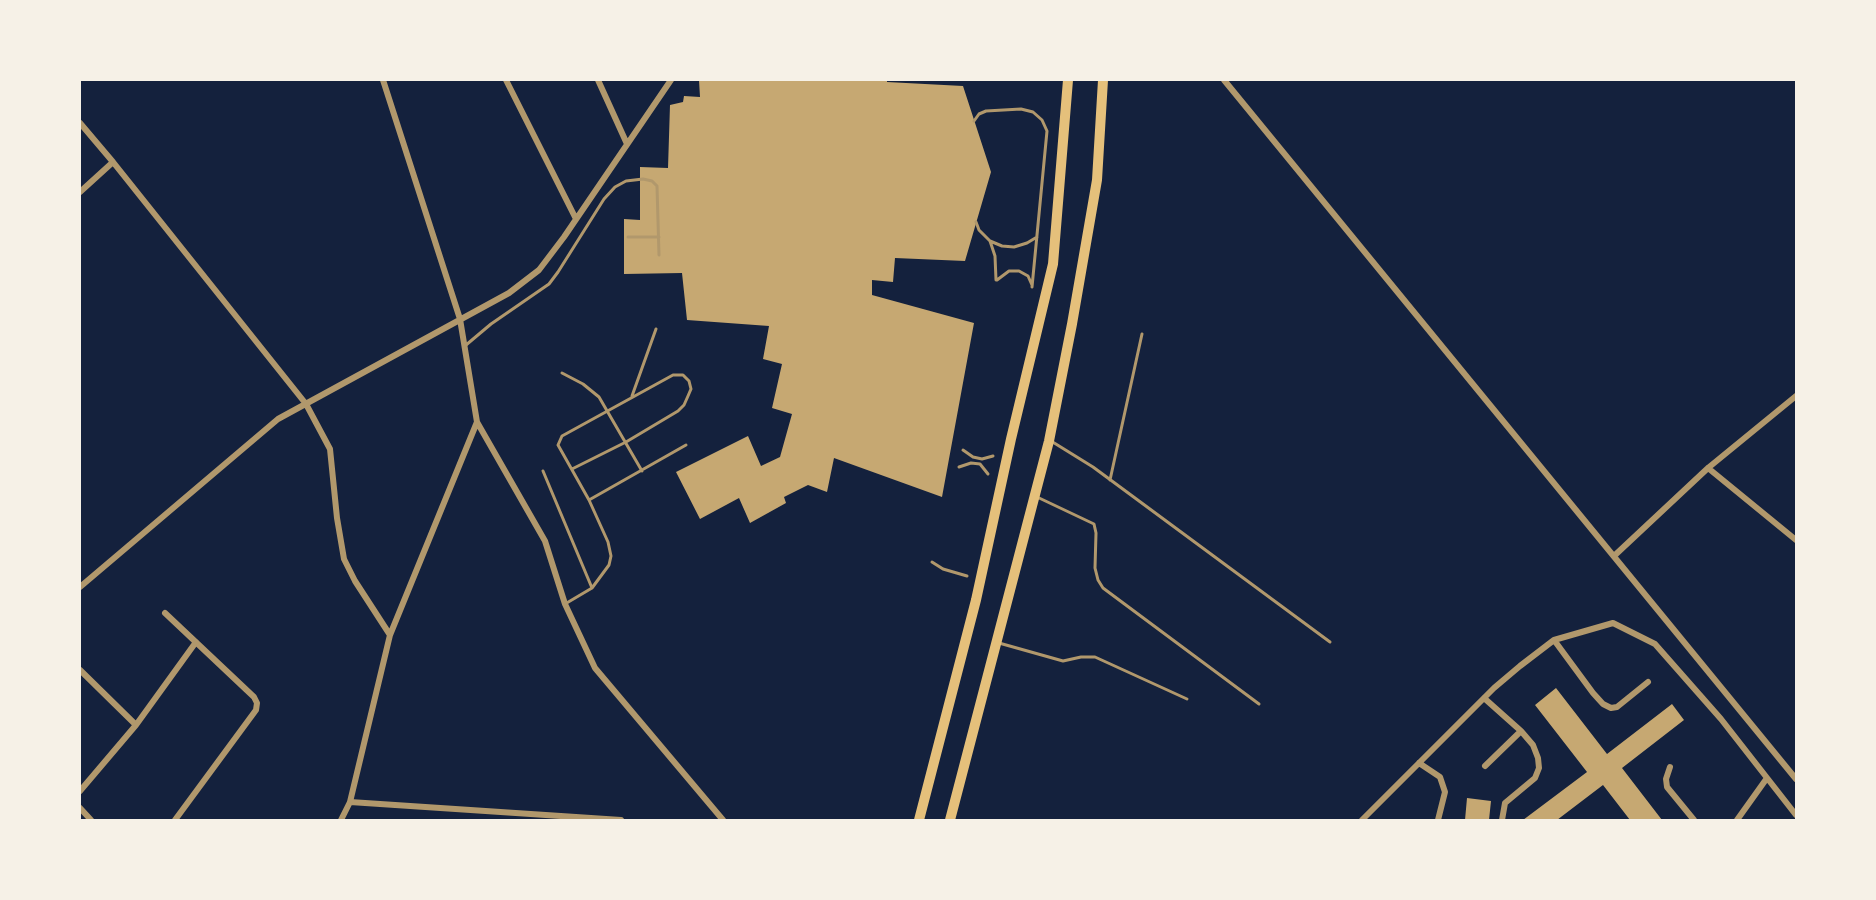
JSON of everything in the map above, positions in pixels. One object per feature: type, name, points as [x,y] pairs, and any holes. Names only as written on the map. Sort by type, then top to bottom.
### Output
[{"type":"highway","points":[[919,820],[976,600],[1053,264],[1067,80]]},
{"type":"highway","points":[[950,820],[1049,441],[1097,180],[1103,80]]},
{"type":"street","points":[[383,80],[460,319],[477,422],[545,541],[565,604],[595,668],[723,820]]},
{"type":"street","points":[[506,80],[576,219]]},
{"type":"street","points":[[598,80],[627,144]]},
{"type":"street","points":[[80,587],[278,419],[509,292],[539,270],[670,80]]},
{"type":"street","points":[[1224,80],[1797,779]]},
{"type":"street","points":[[80,123],[306,404],[330,449],[344,559],[355,581],[390,635]]},
{"type":"street","points":[[80,192],[113,162]]},
{"type":"street","points":[[1614,556],[1707,468],[1797,396]]},
{"type":"street","points":[[341,820],[350,802],[390,635],[477,422]]},
{"type":"street","points":[[1707,468],[1797,540]]},
{"type":"street","points":[[165,612],[254,697],[257,703],[256,710],[175,820]]},
{"type":"street","points":[[1362,820],[1484,698],[1520,666],[1554,640],[1613,623],[1655,644],[1721,719],[1797,815]]},
{"type":"street","points":[[1554,640],[1593,693],[1603,704],[1611,708],[1617,707],[1648,682]]},
{"type":"street","points":[[80,791],[136,725],[196,642]]},
{"type":"street","points":[[80,670],[136,725]]},
{"type":"street","points":[[1484,698],[1521,731],[1533,745],[1538,758],[1539,768],[1535,778],[1505,802],[1502,820]]},
{"type":"street","points":[[1485,766],[1521,731]]},
{"type":"street","points":[[1419,764],[1440,777],[1445,792],[1438,820]]},
{"type":"street","points":[[1670,767],[1666,779],[1667,787],[1694,820]]},
{"type":"street","points":[[1737,820],[1767,778]]},
{"type":"street","points":[[350,802],[621,820]]},
{"type":"street","points":[[80,808],[88,818],[80,820]]},
{"type":"lane","points":[[974,121],[979,114],[986,111],[1021,109],[1033,112],[1042,120],[1047,131],[1032,287],[1028,276],[1019,271],[1009,271],[996,280],[995,256],[990,241]]},
{"type":"lane","points":[[465,346],[491,324],[549,284],[604,199],[615,186],[635,179],[652,181],[657,186],[659,255]]},
{"type":"lane","points":[[976,222],[979,230],[990,241],[1002,246],[1014,247],[1037,237]]},
{"type":"lane","points":[[628,237],[659,237]]},
{"type":"lane","points":[[632,398],[656,330]]},
{"type":"lane","points":[[1110,480],[1142,334]]},
{"type":"lane","points":[[562,373],[583,384],[599,397],[642,471]]},
{"type":"lane","points":[[565,604],[592,588],[604,574],[609,565],[610,556],[608,542],[589,500],[558,445],[560,439],[566,432],[674,375],[683,375],[689,381],[691,389],[684,405],[678,411],[626,442],[572,468]]},
{"type":"lane","points":[[1049,441],[1110,480],[1330,642]]},
{"type":"lane","points":[[589,500],[686,445]]},
{"type":"lane","points":[[963,450],[973,457],[982,459],[993,456]]},
{"type":"lane","points":[[959,467],[971,463],[980,464],[988,474]]},
{"type":"lane","points":[[543,471],[592,588]]},
{"type":"lane","points":[[1036,496],[1094,524],[1096,532],[1095,568],[1103,588],[1259,704]]},
{"type":"lane","points":[[932,562],[942,569],[967,576]]},
{"type":"lane","points":[[997,642],[1063,661],[1095,657],[1187,699]]},
{"type":"building","points":[[699,80],[887,80],[887,82],[963,86],[991,172],[965,261],[895,258],[893,282],[872,280],[872,295],[974,323],[942,497],[834,458],[827,492],[808,485],[784,497],[786,503],[750,523],[739,498],[700,519],[676,472],[748,436],[761,466],[780,457],[792,414],[772,408],[782,364],[763,359],[769,326],[687,320],[682,273],[624,274],[624,219],[640,220],[640,167],[668,168],[670,105],[683,102],[684,96],[700,97]]},
{"type":"building","points":[[1556,688],[1607,754],[1672,704],[1684,720],[1622,768],[1662,820],[1630,820],[1603,785],[1557,820],[1523,820],[1587,772],[1535,705]]},
{"type":"building","points":[[1467,798],[1491,801],[1489,820],[1465,820]]}]
